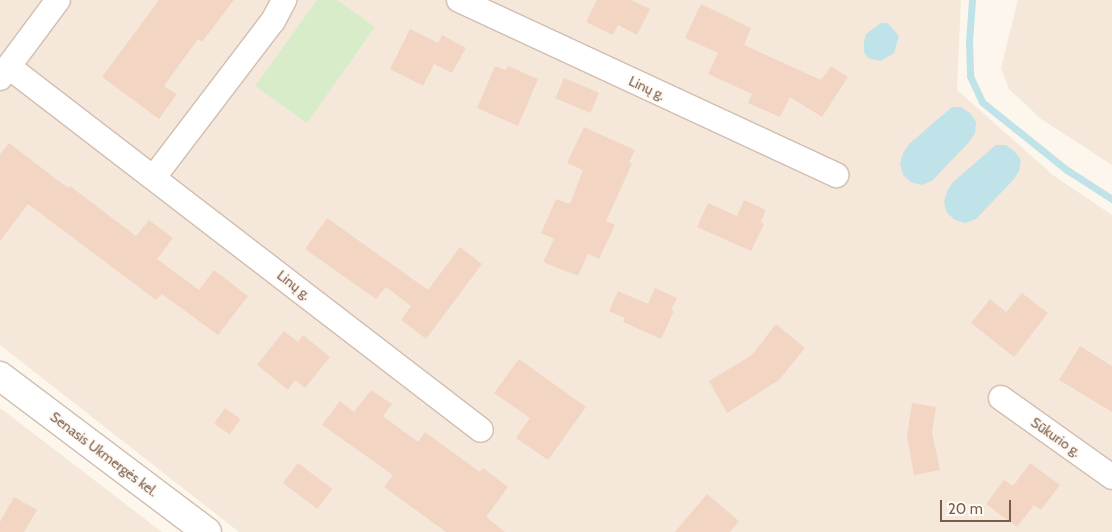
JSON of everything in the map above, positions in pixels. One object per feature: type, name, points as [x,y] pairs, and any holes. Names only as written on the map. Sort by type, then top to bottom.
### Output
[{"type":"main road","name":"Senasis Ukmergės kel.","points":[[0,376],[207,532]]},
{"type":"street","points":[[4,72],[58,0]]},
{"type":"street","points":[[154,177],[272,20],[284,0]]},
{"type":"street","name":"Linų g.","points":[[459,0],[836,175]]},
{"type":"street","name":"Linų g.","points":[[4,72],[154,177],[481,430]]},
{"type":"street","name":"Sūkurio g.","points":[[1000,398],[1112,476]]},
{"type":"shaded area","points":[[0,0],[961,0],[957,90],[1053,175],[1112,215],[1112,532],[239,532],[0,345]]},
{"type":"shaded area","points":[[1018,0],[1112,0],[1112,165],[1041,119],[1009,89],[1001,68]]},
{"type":"shaded area","points":[[0,408],[12,417],[162,532],[0,532]]},
{"type":"green space","points":[[317,0],[337,0],[375,27],[307,123],[255,86]]},
{"type":"water","points":[[881,23],[888,23],[899,36],[894,53],[881,61],[868,58],[864,52],[864,42],[866,34]]},
{"type":"water","points":[[952,107],[961,107],[970,113],[976,122],[975,133],[970,141],[932,181],[921,185],[911,182],[903,175],[900,164],[903,153],[909,144]]},
{"type":"water","points":[[996,145],[1006,145],[1014,151],[1021,160],[1019,171],[1014,179],[976,219],[965,223],[955,220],[947,213],[944,202],[947,191],[953,182]]},
{"type":"building","points":[[159,0],[234,0],[202,42],[198,39],[164,86],[177,94],[159,119],[102,77]]},
{"type":"building","points":[[597,0],[631,0],[650,9],[637,35],[618,25],[613,35],[586,22]]},
{"type":"building","points":[[701,4],[751,28],[744,45],[821,80],[831,66],[848,77],[822,117],[790,97],[780,117],[748,103],[752,94],[708,74],[718,53],[685,38]]},
{"type":"building","points":[[410,29],[438,43],[442,35],[466,48],[452,73],[434,64],[423,86],[390,69]]},
{"type":"building","points":[[495,66],[506,70],[508,66],[538,79],[518,126],[477,108]]},
{"type":"building","points":[[564,78],[599,93],[590,113],[555,98]]},
{"type":"building","points":[[584,127],[635,150],[629,162],[632,164],[606,221],[615,225],[599,259],[588,254],[578,276],[543,262],[554,239],[541,233],[556,199],[570,204],[583,170],[567,163]]},
{"type":"building","points":[[9,143],[136,236],[149,220],[173,238],[157,259],[199,290],[214,270],[248,296],[218,335],[162,294],[156,300],[28,204],[0,241],[0,154]]},
{"type":"building","points":[[744,200],[766,210],[761,222],[764,224],[751,251],[697,227],[708,203],[737,216]]},
{"type":"building","points":[[327,218],[428,290],[460,247],[482,264],[426,339],[401,320],[411,306],[386,287],[376,299],[305,249]]},
{"type":"building","points":[[655,288],[677,298],[671,310],[674,311],[661,339],[623,322],[625,318],[609,311],[618,291],[648,304]]},
{"type":"building","points":[[1022,293],[1048,313],[1014,357],[971,323],[990,299],[1006,312]]},
{"type":"building","points":[[776,324],[805,348],[779,380],[727,413],[709,381],[752,355]]},
{"type":"building","points":[[284,331],[298,342],[303,335],[330,357],[305,388],[295,380],[288,390],[257,365]]},
{"type":"building","points":[[1080,346],[1112,366],[1112,412],[1059,380]]},
{"type":"building","points":[[519,359],[586,407],[548,460],[516,438],[530,418],[494,393]]},
{"type":"building","points":[[371,390],[392,404],[383,416],[418,442],[425,432],[480,472],[483,468],[508,487],[486,517],[505,532],[446,532],[384,487],[393,475],[322,425],[340,401],[354,412]]},
{"type":"building","points":[[912,403],[936,407],[932,432],[940,470],[914,475],[907,436]]},
{"type":"building","points":[[225,408],[241,419],[230,434],[214,424]]},
{"type":"building","points":[[298,463],[332,489],[317,509],[283,483]]},
{"type":"building","points":[[1030,463],[1060,485],[1041,510],[1034,505],[1017,527],[986,504],[1004,480],[1013,486]]},
{"type":"building","points":[[707,494],[739,521],[730,532],[675,532]]},
{"type":"building","points":[[14,497],[37,510],[24,532],[0,532],[0,522]]},
{"type":"waterway","points":[[972,0],[969,42],[970,76],[982,102],[1067,170],[1112,199]]}]
